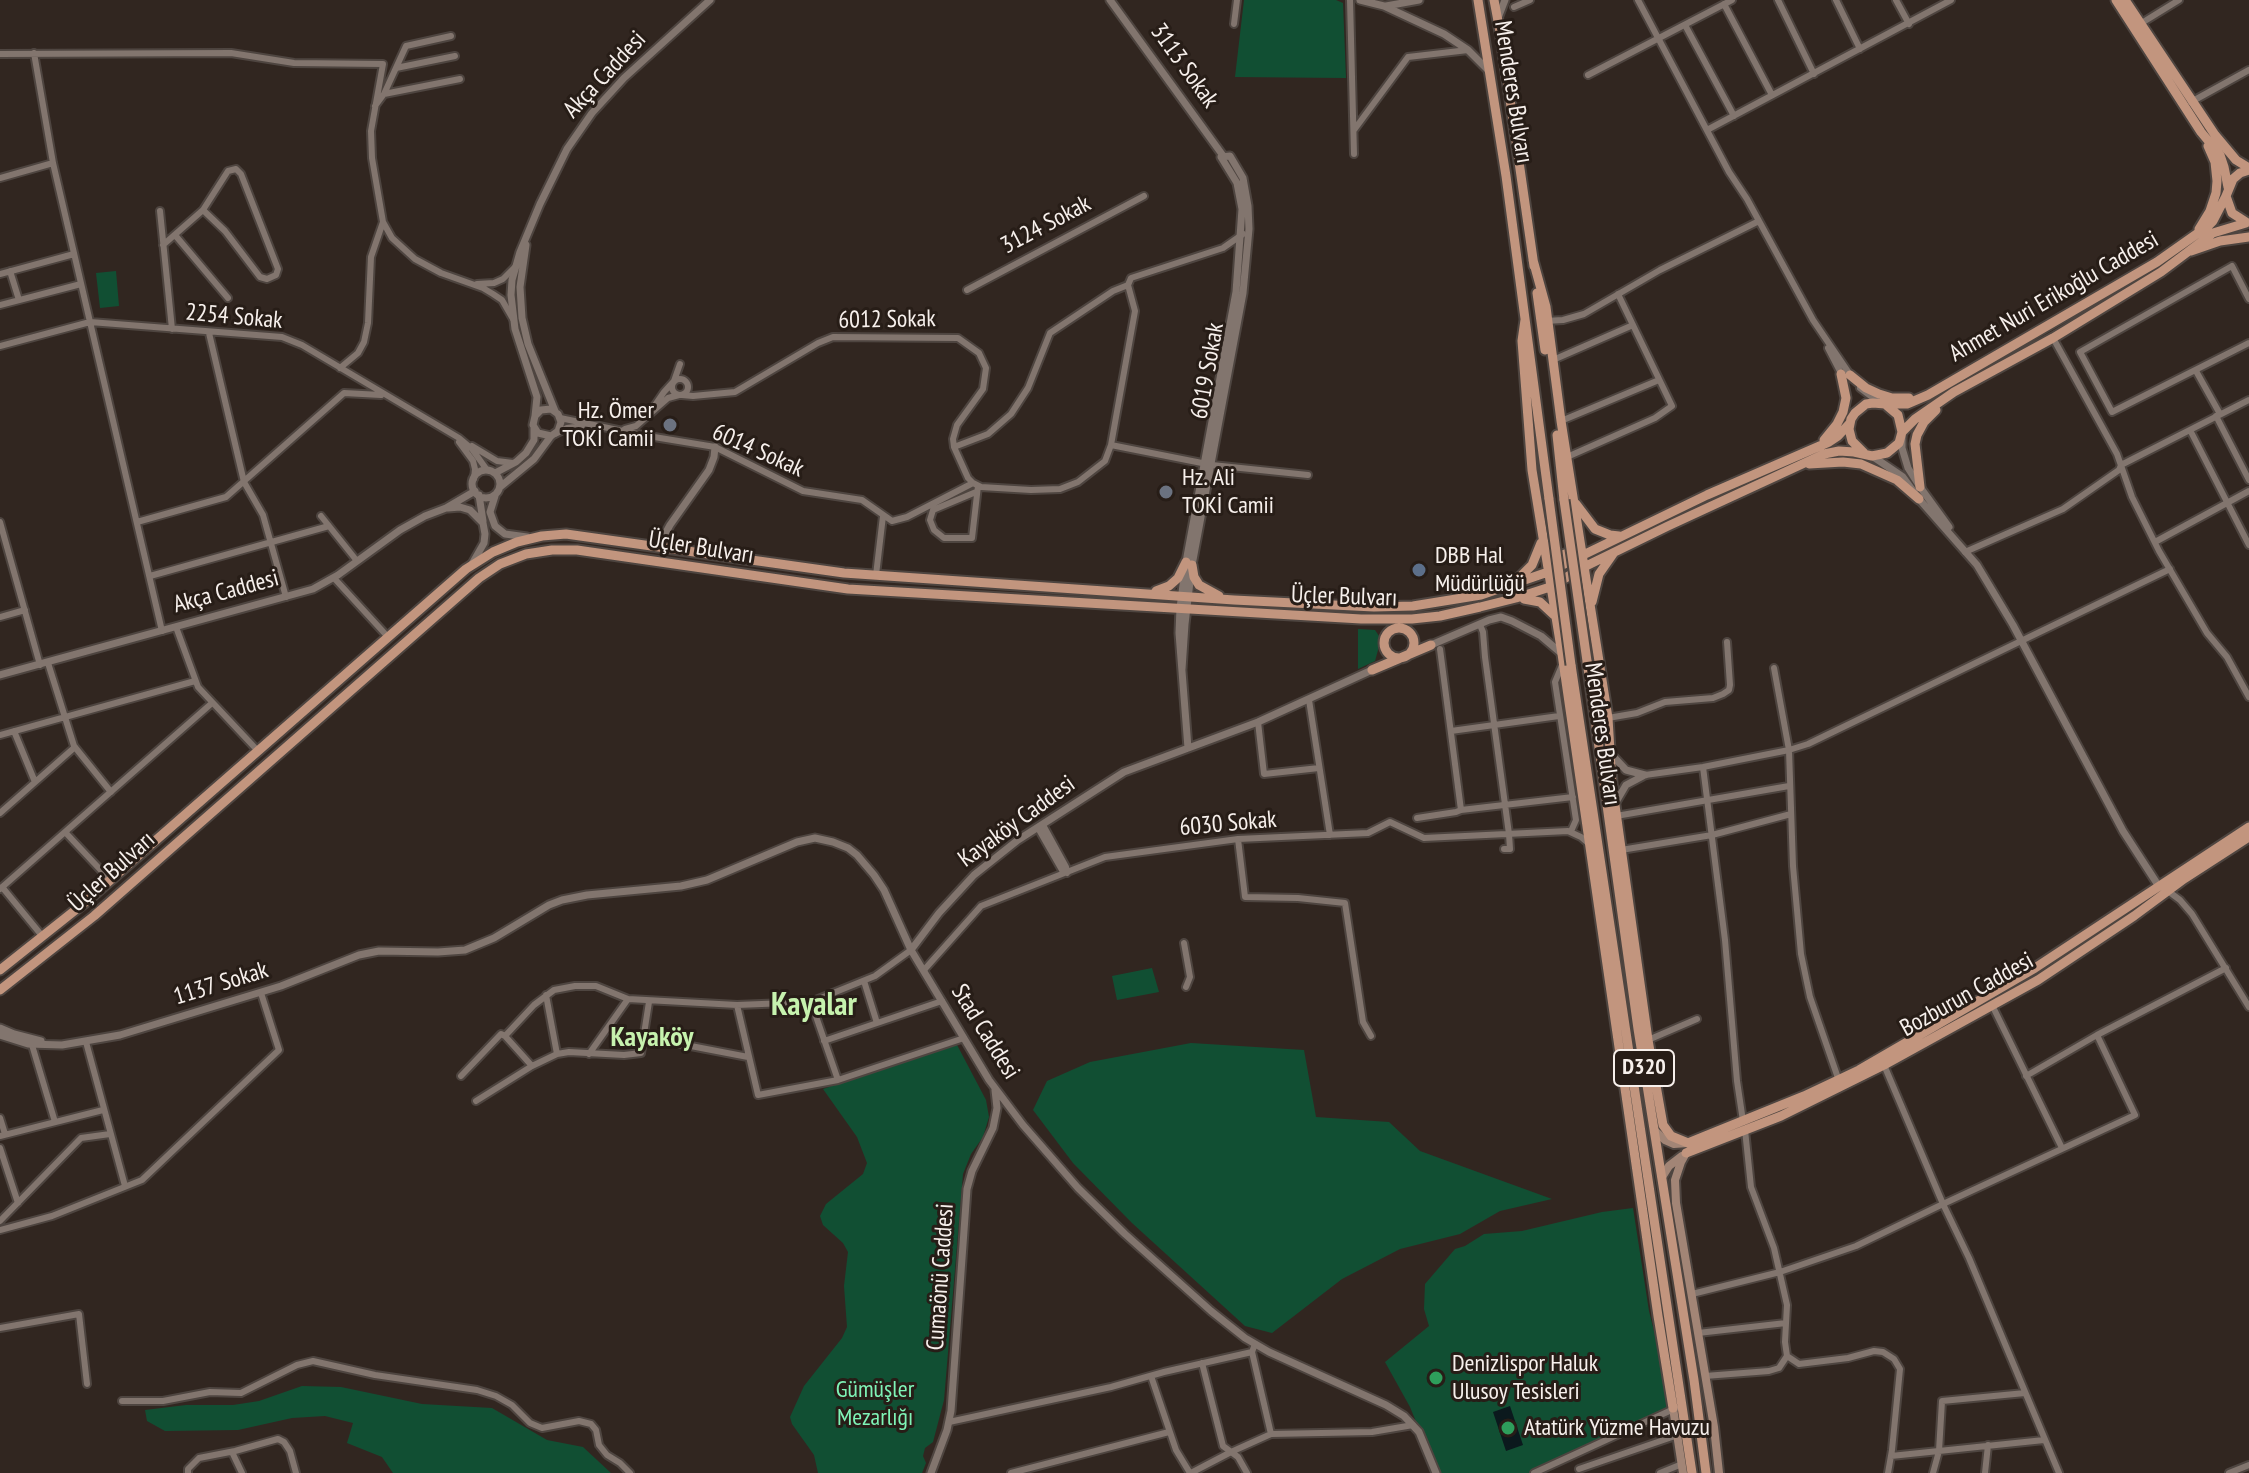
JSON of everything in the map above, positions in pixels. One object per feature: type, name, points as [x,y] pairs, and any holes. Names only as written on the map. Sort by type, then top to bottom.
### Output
[{"type":"main road","name":"Menderes Bulvarı","points":[[1478,0],[1506,176],[1549,499],[1566,661],[1605,898],[1678,1407],[1692,1473]]},
{"type":"main road","name":"Menderes Bulvarı","points":[[1494,0],[1533,260],[1546,307],[1544,321],[1587,661],[1706,1473]]},
{"type":"main road","points":[[2116,0],[2201,132],[2220,155],[2232,213],[2248,223]]},
{"type":"main road","points":[[2125,0],[2223,146],[2249,169]]},
{"type":"main road","points":[[2192,237],[2210,211],[2216,193],[2215,162],[2201,132]]},
{"type":"main road","points":[[2223,146],[2249,160]]},
{"type":"main road","name":"Ahmet Nuri Erikoğlu Caddesi","points":[[1883,403],[1907,404],[1928,395],[2157,262],[2213,221],[2227,191],[2240,173],[2249,169]]},
{"type":"main road","name":"Ahmet Nuri Erikoğlu Caddesi","points":[[1902,434],[1915,419],[1954,392],[2053,338],[2161,272],[2213,233],[2248,223]]},
{"type":"main road","points":[[2188,252],[2220,241],[2249,237]]},
{"type":"main road","points":[[1525,320],[1522,341],[1532,470],[1554,615],[1566,661],[1584,812],[1655,1302],[1678,1407],[1682,1468]]},
{"type":"main road","points":[[1544,321],[1567,457],[1568,499],[1579,535],[1608,718],[1617,850]]},
{"type":"main road","points":[[1846,374],[1866,388],[1886,396],[1928,395]]},
{"type":"main road","points":[[1813,449],[1830,434],[1843,412],[1846,374]]},
{"type":"main road","points":[[1920,487],[1915,453],[1917,435],[1931,414],[1954,392]]},
{"type":"main road","points":[[1883,403],[1898,415],[1902,434],[1894,449],[1887,453],[1831,452],[1797,465],[1617,551],[1583,561],[1626,534],[1838,436],[1866,404],[1883,403]]},
{"type":"main road","points":[[1850,421],[1852,441],[1868,454]]},
{"type":"main road","points":[[1797,465],[1861,464],[1897,480],[1919,499]]},
{"type":"main road","points":[[1568,499],[1595,529],[1610,535],[1626,534]]},
{"type":"main road","name":"Üçler Bulvarı","points":[[0,970],[110,880],[472,564],[500,548],[533,538],[566,534],[844,573],[1385,608],[1481,595],[1583,561]]},
{"type":"main road","points":[[1542,536],[1544,546],[1549,551],[1563,555],[1573,547],[1579,535]]},
{"type":"main road","points":[[1512,584],[1532,565],[1542,536]]},
{"type":"main road","name":"Üçler Bulvarı","points":[[0,990],[94,916],[479,578],[500,564],[526,554],[577,550],[848,589],[1361,619],[1424,618],[1516,598],[1550,587],[1583,561]]},
{"type":"main road","points":[[1591,609],[1599,574],[1617,551]]},
{"type":"main road","points":[[1139,592],[1158,591],[1171,584],[1189,564],[1199,585],[1213,594],[1234,600]]},
{"type":"main road","points":[[1516,598],[1540,602],[1554,615]]},
{"type":"main road","points":[[1557,627],[1562,617],[1571,610],[1584,612],[1593,622]]},
{"type":"main road","points":[[1386,649],[1392,656],[1404,657],[1413,649],[1413,628],[1424,618]]},
{"type":"main road","points":[[1361,619],[1377,627],[1385,638],[1386,649],[1372,670]]},
{"type":"main road","points":[[1385,638],[1397,628],[1407,630],[1420,644],[1433,645]]},
{"type":"main road","points":[[1372,670],[1433,645]]},
{"type":"main road","name":"Bozburun Caddesi","points":[[1687,1148],[1744,1126],[1859,1070],[2035,968],[2249,827]]},
{"type":"main road","name":"Bozburun Caddesi","points":[[1744,1126],[1781,1116],[1884,1065],[2038,980],[2249,837]]},
{"type":"main road","points":[[1602,927],[1605,898]]},
{"type":"main road","points":[[1629,933],[1665,1130],[1687,1148]]},
{"type":"main road","points":[[1655,1131],[1665,1140],[1687,1148]]},
{"type":"main road","points":[[1662,1177],[1687,1148]]},
{"type":"main road","points":[[1687,1148],[1674,1186],[1719,1473]]},
{"type":"street","name":"Akça Caddesi","points":[[516,462],[532,446],[537,397],[513,320],[512,280],[528,234],[558,165],[592,113],[624,78],[710,0]]},
{"type":"street","name":"3113 Sokak","points":[[1110,0],[1225,157]]},
{"type":"street","points":[[1234,24],[1237,0]]},
{"type":"street","points":[[1350,0],[1354,154]]},
{"type":"street","points":[[1360,0],[1384,6],[1444,34],[1468,50],[1489,71]]},
{"type":"street","points":[[1384,6],[1419,0]]},
{"type":"street","points":[[1498,20],[1505,0]]},
{"type":"street","points":[[1514,7],[1530,0]]},
{"type":"street","points":[[1638,0],[1729,172],[1846,374],[1883,403]]},
{"type":"street","points":[[1778,0],[1814,74]]},
{"type":"street","points":[[1836,0],[1860,49]]},
{"type":"street","points":[[1896,0],[1909,24]]},
{"type":"street","points":[[1707,130],[1951,0]]},
{"type":"street","points":[[2140,24],[2179,0]]},
{"type":"street","points":[[1588,75],[1728,2],[1772,95]]},
{"type":"street","points":[[1685,25],[1734,116]]},
{"type":"street","points":[[375,106],[384,94],[406,46],[451,36]]},
{"type":"street","points":[[1354,130],[1408,57],[1468,50]]},
{"type":"street","points":[[34,53],[53,163],[162,631]]},
{"type":"street","points":[[0,54],[231,53],[294,63],[383,64],[371,131],[372,158],[383,222],[392,238],[415,259],[441,273],[483,288],[502,300],[513,320]]},
{"type":"street","points":[[396,68],[455,56]]},
{"type":"street","points":[[2191,102],[2249,70]]},
{"type":"street","points":[[384,94],[460,79]]},
{"type":"street","name":"6019 Sokak","points":[[1188,748],[1179,633],[1189,564],[1243,293],[1249,229],[1243,178],[1225,157]]},
{"type":"street","name":"6019 Sokak","points":[[1208,464],[1236,292],[1241,235],[1242,209],[1237,183],[1225,157]]},
{"type":"street","points":[[0,178],[53,163]]},
{"type":"street","points":[[163,245],[203,210],[228,171],[234,169],[239,172],[278,269],[276,275],[267,279],[260,277],[225,231],[203,210]]},
{"type":"street","name":"3124 Sokak","points":[[967,290],[1144,196]]},
{"type":"street","points":[[160,211],[172,329]]},
{"type":"street","points":[[1544,321],[1584,314],[1759,221]]},
{"type":"street","points":[[340,368],[358,353],[364,342],[368,323],[371,257],[383,222]]},
{"type":"street","points":[[876,575],[883,516],[892,521],[907,517],[976,487],[1039,491],[1060,489],[1078,482],[1105,461],[1111,445],[1135,311],[1128,285],[1132,276],[1223,248],[1249,229]]},
{"type":"street","name":"Akça Caddesi","points":[[528,234],[520,287],[522,318],[528,344],[558,414]]},
{"type":"street","points":[[175,235],[228,298]]},
{"type":"street","points":[[0,274],[74,254]]},
{"type":"street","points":[[2112,412],[2080,352],[2232,266],[2249,299]]},
{"type":"street","points":[[469,284],[494,283],[515,267]]},
{"type":"street","points":[[10,271],[19,300]]},
{"type":"street","points":[[0,305],[81,284]]},
{"type":"street","points":[[976,487],[933,510],[930,522],[944,538],[972,538],[976,487],[968,478],[954,447],[988,434],[1011,414],[1028,388],[1050,333],[1113,291],[1128,285]]},
{"type":"street","points":[[1567,457],[1655,418],[1672,406],[1618,294]]},
{"type":"street","name":"2254 Sokak","points":[[0,346],[90,322],[290,339],[500,462],[516,462]]},
{"type":"street","points":[[1553,360],[1633,325]]},
{"type":"street","points":[[209,333],[244,482],[260,506],[286,597]]},
{"type":"street","name":"6012 Sokak","points":[[614,430],[636,426],[668,398],[729,393],[741,389],[833,337],[958,338],[979,353],[986,368],[983,389],[957,425],[954,447]]},
{"type":"street","points":[[2053,338],[2117,454],[2132,497],[2155,542],[2214,644],[2227,657],[2249,697]]},
{"type":"street","points":[[2098,419],[2249,343]]},
{"type":"street","points":[[680,364],[687,383],[688,389],[681,395],[673,391],[680,364]]},
{"type":"street","points":[[2196,371],[2249,480]]},
{"type":"street","points":[[1846,374],[1850,421]]},
{"type":"street","points":[[674,381],[679,379],[707,394]]},
{"type":"street","points":[[1561,421],[1659,380]]},
{"type":"street","name":"6012 Sokak","points":[[652,411],[674,381]]},
{"type":"street","points":[[137,522],[226,497],[344,393],[385,395]]},
{"type":"street","points":[[1965,552],[2063,509],[2119,470],[2121,465],[2249,400]]},
{"type":"street","points":[[498,491],[534,459],[553,435],[560,426],[558,414],[546,408],[537,412],[534,420],[538,433],[553,435]]},
{"type":"street","name":"6014 Sokak","points":[[558,414],[589,425],[715,447],[809,494],[855,497],[883,516]]},
{"type":"street","name":"6014 Sokak","points":[[553,435],[567,428],[589,425]]},
{"type":"street","points":[[2190,430],[2249,545]]},
{"type":"street","name":"2254 Sokak","points":[[447,432],[469,455],[474,466],[474,479]]},
{"type":"street","points":[[1902,434],[1905,462],[1965,552]]},
{"type":"street","name":"2254 Sokak","points":[[459,438],[491,472]]},
{"type":"street","points":[[1111,445],[1208,464],[1308,475]]},
{"type":"street","points":[[658,547],[709,470],[715,447]]},
{"type":"street","points":[[1868,454],[1903,477],[1977,565],[2022,640],[2123,831],[2158,885],[2180,900],[2192,914],[2249,1007]]},
{"type":"street","points":[[472,564],[484,543],[485,534],[474,479],[479,472],[491,472],[516,462]]},
{"type":"street","points":[[491,472],[500,479],[490,512],[495,526],[511,536],[533,538]]},
{"type":"street","name":"Akça Caddesi","points":[[0,675],[313,589],[425,516],[477,493],[488,498],[498,491]]},
{"type":"street","points":[[2155,542],[2249,491]]},
{"type":"street","points":[[446,508],[467,509],[483,523]]},
{"type":"street","points":[[321,516],[357,561]]},
{"type":"street","points":[[0,522],[25,610],[75,747],[111,792]]},
{"type":"street","points":[[150,576],[329,526]]},
{"type":"street","points":[[0,561],[10,558]]},
{"type":"street","points":[[1789,786],[1616,811],[1618,797],[1631,780],[1789,750],[1839,729],[2170,569]]},
{"type":"street","points":[[334,578],[388,637]]},
{"type":"street","points":[[0,617],[25,610]]},
{"type":"street","points":[[1461,810],[1451,731],[1433,645],[1464,627],[1498,618],[1509,619],[1548,641],[1566,661],[1555,682],[1576,820],[1570,830]]},
{"type":"street","points":[[1480,625],[1506,804],[1510,849],[1504,849]]},
{"type":"street","points":[[176,627],[195,681],[258,751]]},
{"type":"street","points":[[1608,718],[1637,713],[1665,702],[1713,698],[1723,694],[1730,685],[1727,642]]},
{"type":"street","points":[[1774,668],[1789,750],[1793,866],[1801,954],[1810,997],[1838,1078]]},
{"type":"street","name":"Kayaköy Caddesi","points":[[546,995],[585,985],[596,986],[628,999],[649,1002],[737,1005],[811,1002],[888,969],[911,950],[974,875],[1018,840],[1124,772],[1258,722],[1372,670]]},
{"type":"street","points":[[0,735],[195,681]]},
{"type":"street","points":[[1309,700],[1330,835]]},
{"type":"street","points":[[2,887],[212,703]]},
{"type":"street","points":[[1451,731],[1559,716]]},
{"type":"street","points":[[1258,722],[1264,774],[1319,768]]},
{"type":"street","points":[[14,731],[35,782]]},
{"type":"street","points":[[0,813],[75,747]]},
{"type":"street","points":[[1608,748],[1623,768],[1645,775]]},
{"type":"street","points":[[1703,767],[1751,1187],[1774,1248],[1787,1305],[1787,1356],[1779,1368],[1705,1376]]},
{"type":"street","points":[[1417,818],[1573,797]]},
{"type":"street","points":[[1570,830],[1579,823],[1584,812]]},
{"type":"street","points":[[1617,850],[1712,835],[1791,814]]},
{"type":"street","name":"6030 Sokak","points":[[924,970],[981,906],[1105,857],[1238,839],[1368,833],[1390,822],[1424,838],[1570,830]]},
{"type":"street","points":[[1041,827],[1067,873]]},
{"type":"street","points":[[1570,830],[1590,846]]},
{"type":"street","points":[[65,832],[110,880]]},
{"type":"street","name":"Stad Caddesi","points":[[452,952],[479,946],[562,900],[707,880],[778,849],[815,838],[848,848],[864,861],[884,890],[911,950],[995,1087],[1048,1155],[1101,1212],[1254,1348],[1386,1405],[1413,1425],[1436,1473]]},
{"type":"street","points":[[1238,839],[1245,897],[1345,903],[1363,1022],[1371,1036]]},
{"type":"street","points":[[0,877],[2,887],[43,937]]},
{"type":"street","points":[[1184,943],[1190,977],[1186,987]]},
{"type":"street","name":"1137 Sokak","points":[[2,1037],[32,1045],[86,1042],[120,1035],[261,993],[359,955],[379,951],[452,952]]},
{"type":"street","points":[[2026,1076],[2226,968]]},
{"type":"street","points":[[0,1000],[16,978]]},
{"type":"street","points":[[864,981],[877,1023]]},
{"type":"street","points":[[0,1230],[52,1216],[142,1180],[279,1050],[261,993]]},
{"type":"street","points":[[505,1036],[546,995]]},
{"type":"street","points":[[546,995],[557,1054]]},
{"type":"street","points":[[589,1054],[628,999]]},
{"type":"street","points":[[824,1041],[942,1001]]},
{"type":"street","points":[[476,1101],[557,1054],[641,1053],[649,1002]]},
{"type":"street","points":[[811,1002],[838,1080]]},
{"type":"street","points":[[737,1005],[758,1095],[838,1080],[964,1038]]},
{"type":"street","points":[[1992,1005],[2062,1148]]},
{"type":"street","points":[[1648,1040],[1697,1019]]},
{"type":"street","points":[[0,1026],[19,1036],[62,1045]]},
{"type":"street","points":[[461,1076],[501,1034],[532,1066]]},
{"type":"street","points":[[1692,1294],[1780,1272],[1856,1246],[2135,1115],[2097,1035]]},
{"type":"street","points":[[644,1037],[748,1057]]},
{"type":"street","points":[[86,1042],[125,1186]]},
{"type":"street","points":[[32,1045],[55,1122]]},
{"type":"street","points":[[1884,1065],[2059,1473]]},
{"type":"street","name":"Cumaönü Caddesi","points":[[931,1473],[949,1422],[967,1189],[972,1171],[993,1128],[997,1108],[995,1087]]},
{"type":"street","points":[[0,1118],[2,1135],[103,1110]]},
{"type":"street","points":[[0,1221],[81,1138],[110,1134]]},
{"type":"street","points":[[0,1148],[18,1203]]},
{"type":"street","points":[[0,1328],[79,1314],[87,1384]]},
{"type":"street","points":[[1698,1333],[1786,1323]]},
{"type":"street","points":[[949,1422],[1111,1387],[1254,1348],[1271,1434]]},
{"type":"street","points":[[1787,1356],[1799,1364],[1848,1358],[1874,1351],[1883,1352],[1894,1359],[1900,1369],[1888,1473]]},
{"type":"street","points":[[122,1401],[163,1401],[210,1392],[241,1393],[297,1365],[313,1361],[375,1375],[477,1390],[512,1405],[530,1423],[542,1428],[579,1421],[591,1424],[596,1430],[599,1445],[630,1473]]},
{"type":"street","points":[[1202,1363],[1223,1446],[1238,1457],[1247,1473]]},
{"type":"street","points":[[1151,1376],[1176,1450],[1190,1473],[1271,1434],[1372,1432],[1413,1425]]},
{"type":"street","points":[[1933,1473],[1939,1451],[1942,1401],[2025,1393]]},
{"type":"street","points":[[1534,1473],[1678,1407]]},
{"type":"street","points":[[1011,1473],[1169,1432]]},
{"type":"street","points":[[1575,1454],[1579,1471],[1678,1435]]},
{"type":"street","points":[[188,1471],[199,1458],[278,1439],[290,1451],[296,1473]]},
{"type":"street","points":[[1891,1456],[2044,1440]]},
{"type":"street","points":[[1985,1473],[1988,1445]]},
{"type":"street","points":[[232,1452],[242,1473]]},
{"type":"street","points":[[2229,1473],[2249,1465]]},
{"type":"street","points":[[1660,1473],[1682,1468]]},
{"type":"green space","points":[[1244,0],[1336,0],[1343,3],[1346,78],[1235,77]]},
{"type":"green space","points":[[116,271],[119,306],[100,308],[96,273]]},
{"type":"green space","points":[[1358,629],[1375,630],[1380,643],[1375,661],[1358,669]]},
{"type":"green space","points":[[1152,968],[1159,992],[1117,1000],[1112,976]]},
{"type":"green space","name":"Gümüşler Mezarlığı","points":[[956,1043],[986,1100],[989,1117],[983,1137],[971,1154],[963,1174],[944,1400],[933,1442],[925,1448],[923,1456],[926,1463],[922,1473],[818,1473],[814,1455],[790,1417],[804,1386],[842,1338],[847,1327],[844,1286],[848,1252],[843,1243],[823,1225],[820,1216],[826,1204],[863,1174],[867,1163],[857,1137],[823,1089]]},
{"type":"green space","points":[[1191,1043],[1304,1050],[1316,1117],[1389,1122],[1420,1151],[1552,1199],[1500,1211],[1460,1234],[1400,1249],[1342,1279],[1272,1333],[1245,1326],[1132,1223],[1073,1163],[1033,1110],[1047,1081],[1090,1062]]},
{"type":"green space","points":[[1633,1208],[1649,1311],[1673,1408],[1533,1473],[1437,1473],[1410,1407],[1385,1362],[1429,1326],[1424,1309],[1425,1284],[1455,1249],[1484,1234],[1522,1231]]},
{"type":"green space","points":[[302,1386],[341,1387],[422,1404],[492,1408],[547,1440],[583,1447],[611,1473],[393,1473],[382,1457],[347,1443],[353,1423],[325,1416],[292,1418],[238,1430],[165,1431],[147,1421],[145,1410],[186,1405],[233,1405],[259,1401]]},
{"type":"shaded area","name":"Atatürk Yüzme Havuzu","points":[[1510,1406],[1523,1445],[1506,1451],[1493,1412]]},
{"type":"place","name":"Hz. Ömer TOKİ Camii","points":[[670,425]]},
{"type":"place","name":"Hz. Ali TOKİ Camii","points":[[1166,492]]},
{"type":"place","name":"DBB Hal Müdürlüğü","points":[[1419,570]]},
{"type":"place","name":"Denizlispor Haluk Ulusoy Tesisleri","points":[[1436,1378]]},
{"type":"place","name":"Atatürk Yüzme Havuzu","points":[[1508,1428]]},
{"type":"district","name":"Kayalar","points":[[814,1006]]},
{"type":"district","name":"Kayaköy","points":[[652,1038]]}]
